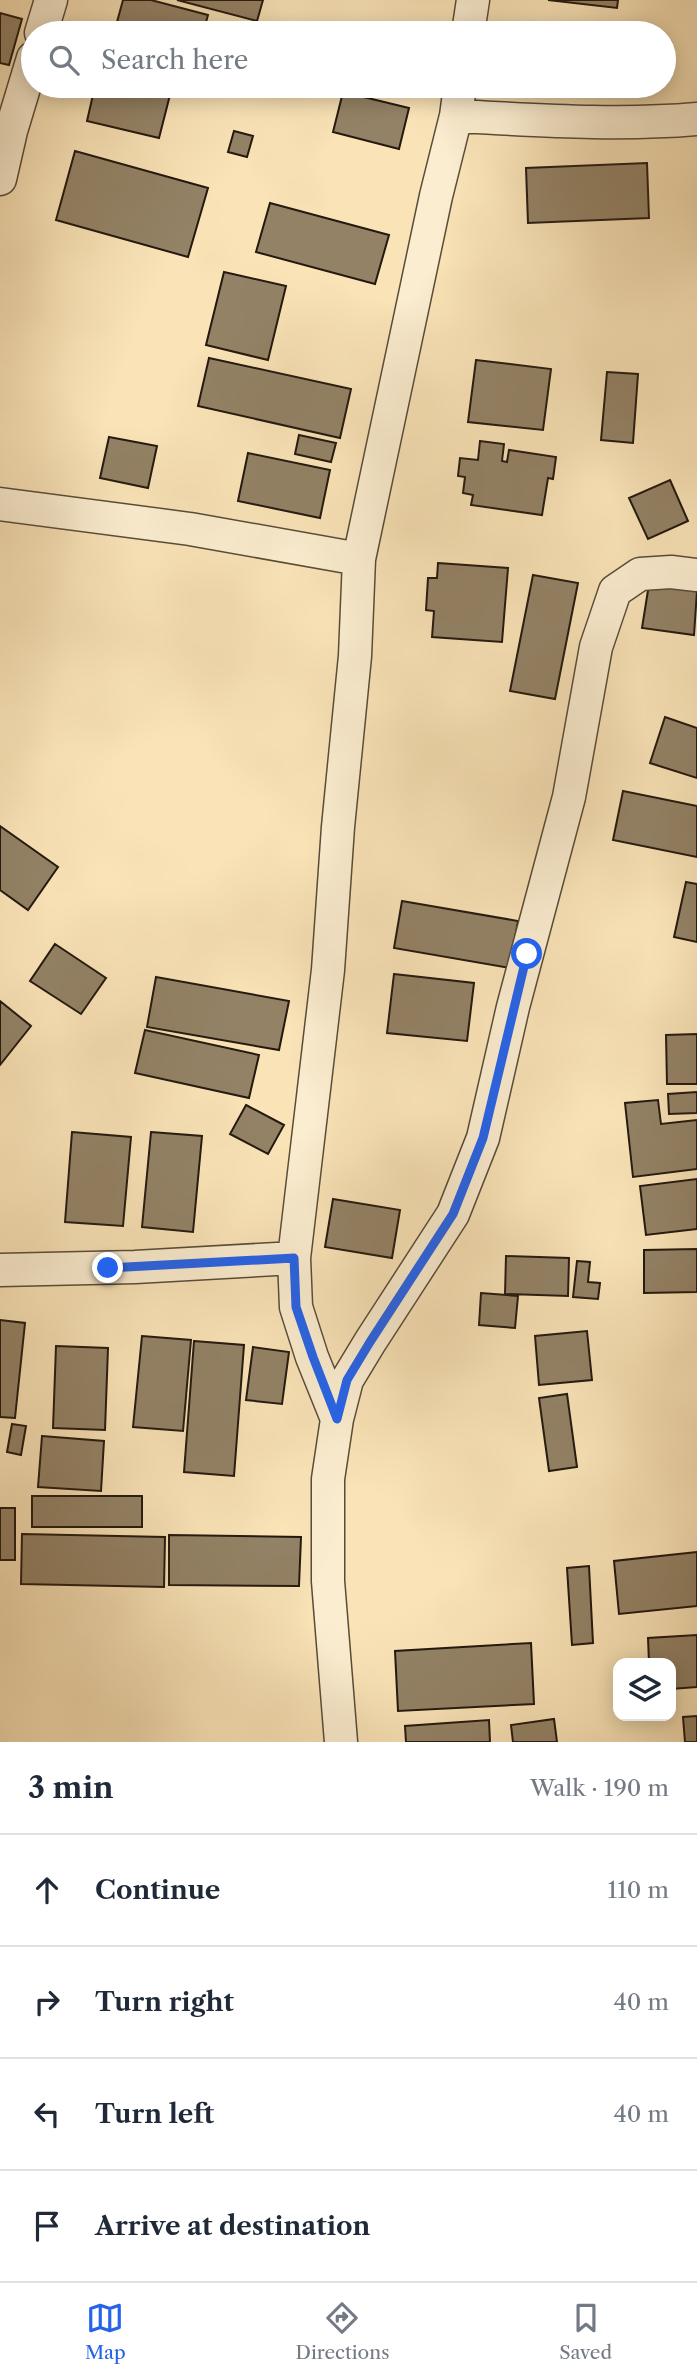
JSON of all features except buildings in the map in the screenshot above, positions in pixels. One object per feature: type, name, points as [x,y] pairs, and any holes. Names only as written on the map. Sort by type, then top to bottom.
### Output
[{"type":"street","points":[[45,21],[51,0]]},
{"type":"street","points":[[469,21],[472,0]]},
{"type":"street","points":[[0,179],[6,129],[21,90]]},
{"type":"street","points":[[337,1419],[296,1307],[294,1258],[328,970],[338,827],[355,656],[359,559],[458,101],[571,122],[660,122],[697,118]]},
{"type":"street","points":[[0,504],[190,529],[359,559]]},
{"type":"street","points":[[341,1742],[328,1581],[328,1479],[337,1419],[347,1380],[453,1214],[483,1138],[513,1007],[569,797],[596,648],[615,591],[640,574],[671,572],[697,575]]},
{"type":"street","points":[[0,1270],[135,1267],[294,1258]]},
{"type":"route","points":[[108,1268],[294,1258],[296,1307],[337,1419],[347,1380],[453,1214],[483,1138],[527,954]]}]
